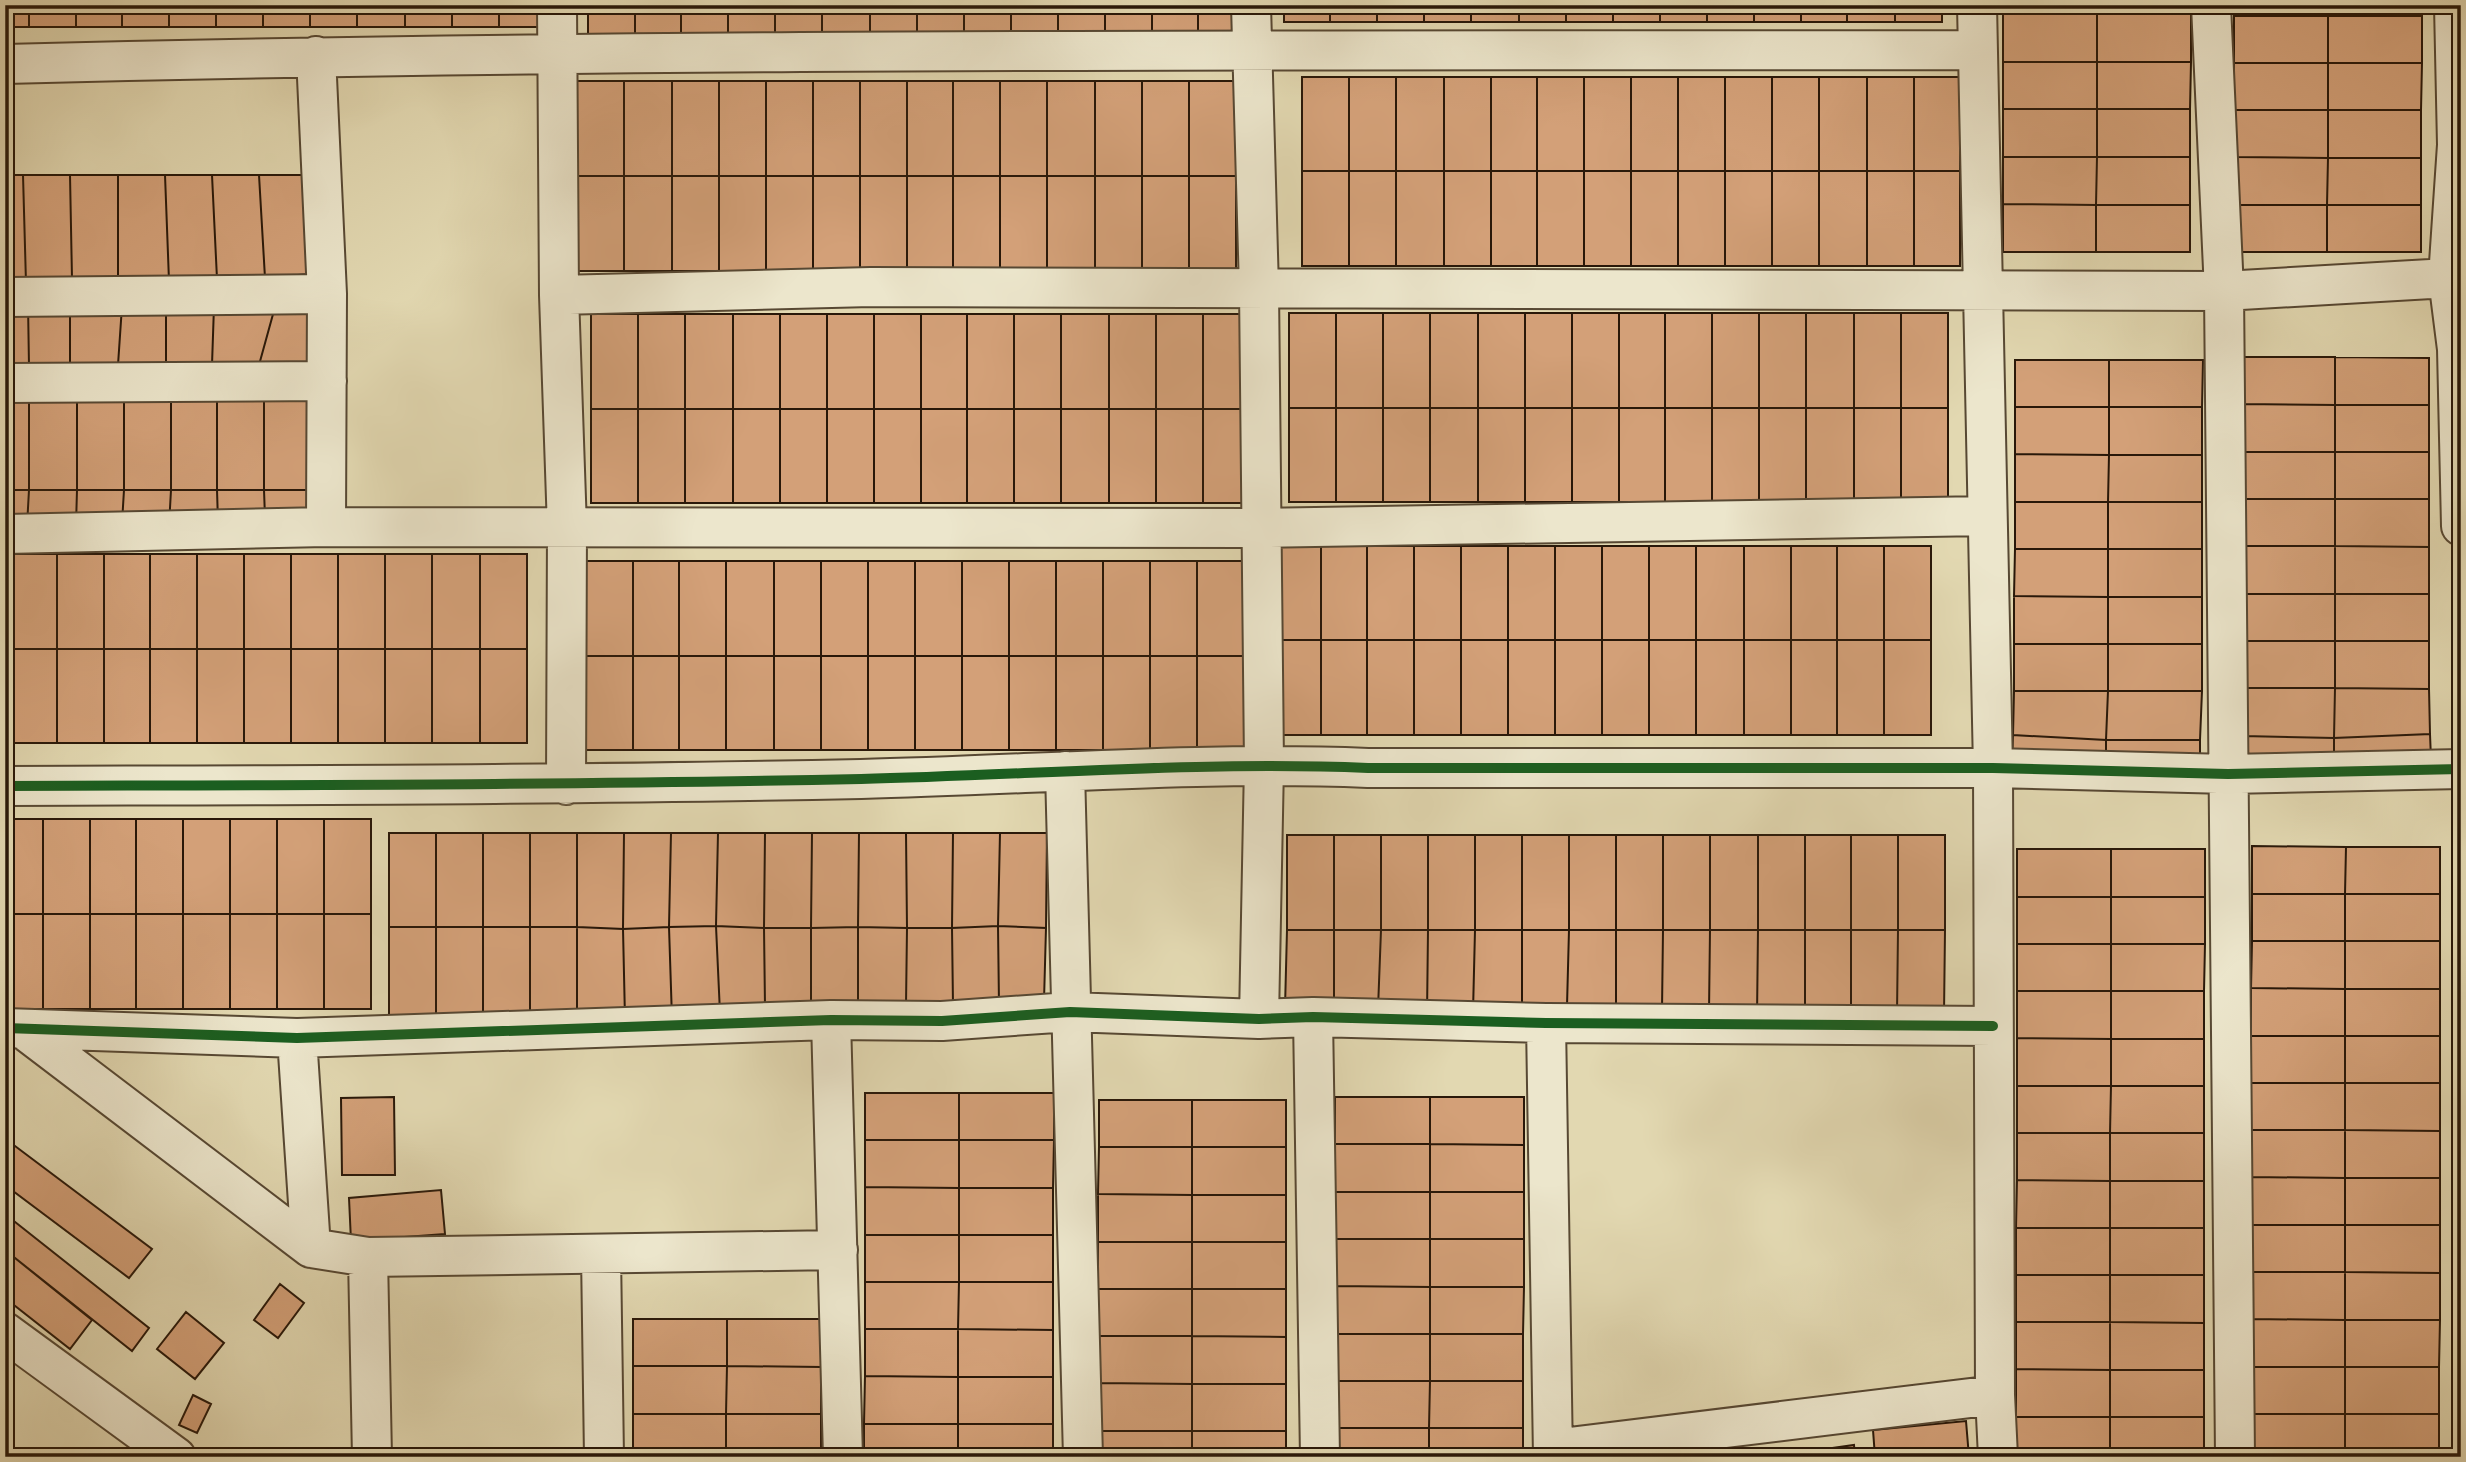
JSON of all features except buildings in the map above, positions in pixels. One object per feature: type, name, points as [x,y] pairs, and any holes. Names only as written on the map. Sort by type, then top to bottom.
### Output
[{"type":"street","points":[[557,5],[559,295],[567,528],[566,785]]},
{"type":"street","points":[[1251,5],[1250,51],[1259,289],[1259,528],[1264,764],[1259,1018]]},
{"type":"street","points":[[1977,5],[1993,768],[1995,1395],[1998,1457]]},
{"type":"street","points":[[2211,5],[2224,291],[2235,1457]]},
{"type":"street","points":[[2456,18],[2459,145],[2448,278],[2459,349],[2461,526]]},
{"type":"street","points":[[5,64],[316,56],[1976,50]]},
{"type":"street","points":[[316,56],[327,294],[326,527]]},
{"type":"street","points":[[559,295],[871,287],[2224,291],[2448,278]]},
{"type":"street","points":[[5,297],[327,294]]},
{"type":"street","points":[[5,383],[327,381]]},
{"type":"street","points":[[5,534],[326,527],[1259,528],[1986,516]]},
{"type":"street","points":[[5,786],[566,785],[904,778],[1264,764],[1368,768],[1993,768],[2228,774],[2461,769]]},
{"type":"street","points":[[1065,771],[1083,1457]]},
{"type":"street","points":[[14,1028],[297,1038],[831,1020],[942,1021],[1070,1012],[1546,1023],[1993,1026]]},
{"type":"street","points":[[1313,1017],[1320,1457]]},
{"type":"street","points":[[831,1020],[843,1457]]},
{"type":"street","points":[[1546,1023],[1553,1453],[1995,1395]]},
{"type":"street","points":[[14,1028],[311,1248],[368,1256],[838,1250]]},
{"type":"street","points":[[297,1038],[311,1248]]},
{"type":"street","points":[[601,1254],[604,1457]]},
{"type":"street","points":[[368,1256],[372,1457]]},
{"type":"street","points":[[5,1332],[176,1457]]},
{"type":"cycle path","points":[[5,786],[754,781],[1241,766],[1993,768],[2228,774],[2461,769]]},
{"type":"cycle path","points":[[5,1028],[297,1038],[831,1020],[942,1021],[1070,1012],[1259,1019],[1313,1017],[1546,1023],[1993,1026]]}]
